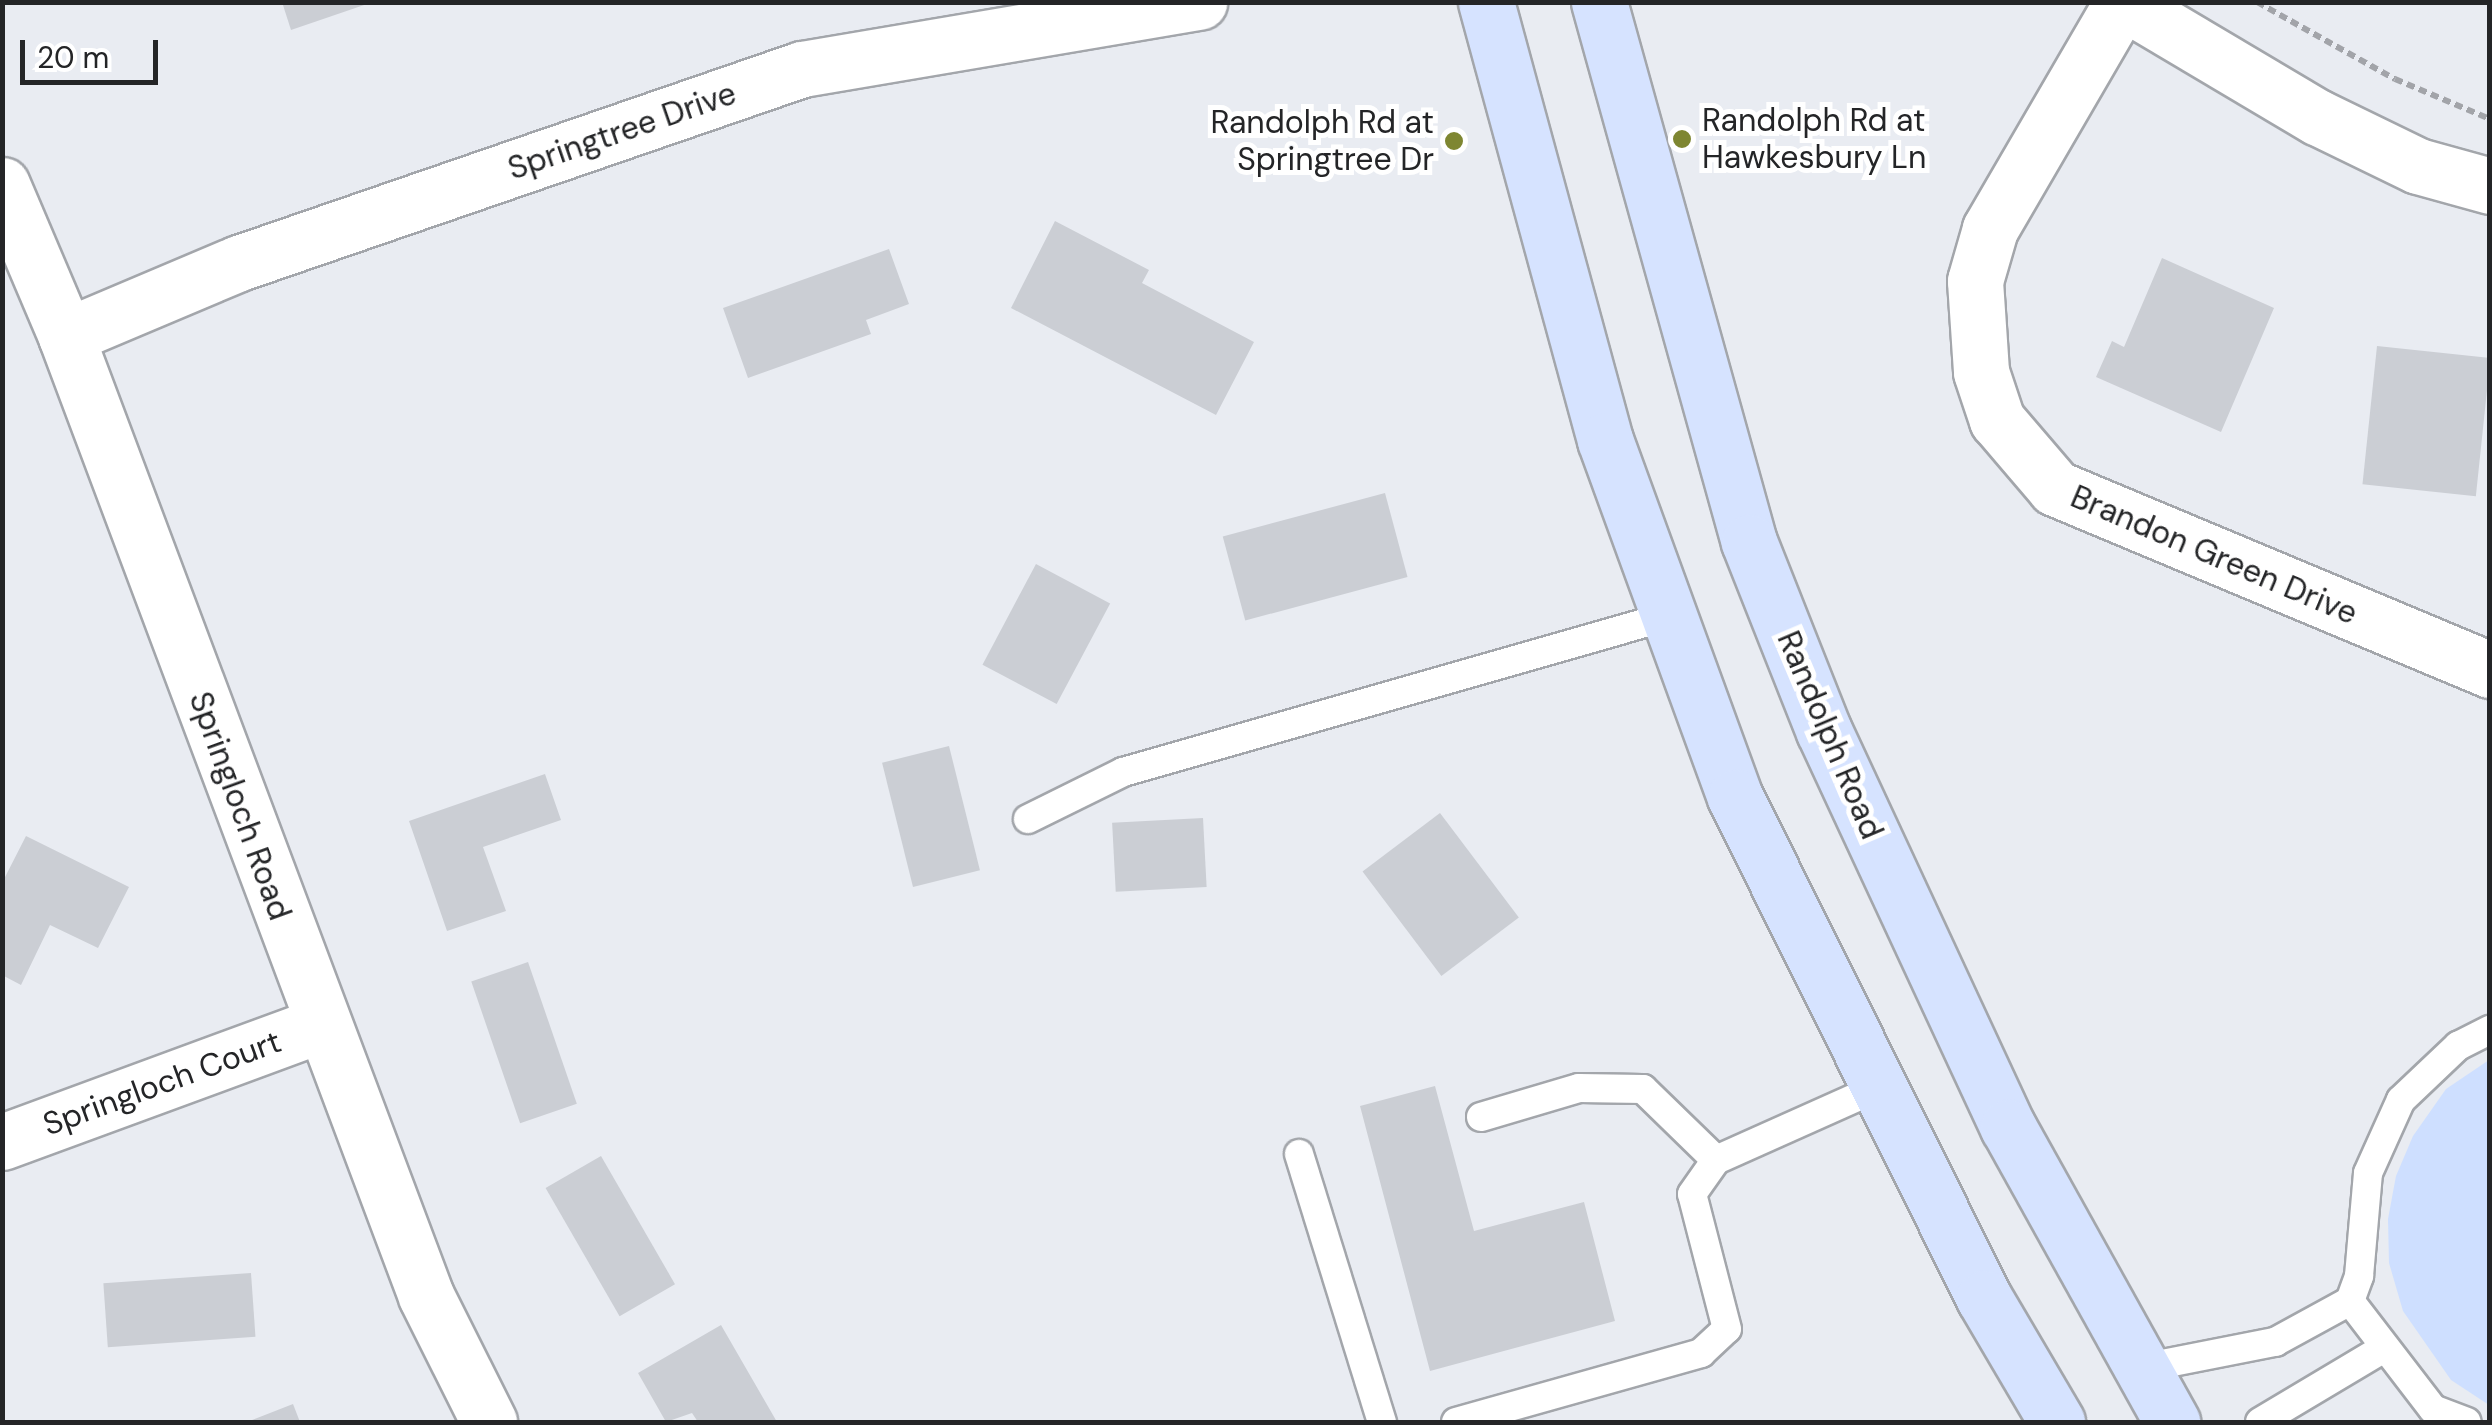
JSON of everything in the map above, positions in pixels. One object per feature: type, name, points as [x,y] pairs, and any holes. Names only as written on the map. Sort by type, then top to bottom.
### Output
[{"type":"main road","points":[[1486,2],[1605,440],[1735,797],[1984,1298],[2058,1422]]},
{"type":"main road","name":"Randolph Road","points":[[1598,2],[1750,542],[1824,731],[2008,1127],[2172,1422]]},
{"type":"street","name":"Springtree Drive","points":[[66,336],[239,264],[802,68],[1199,2]]},
{"type":"street","points":[[2122,2],[2317,118],[2418,166],[2490,186]]},
{"type":"street","name":"Brandon Green Drive","points":[[2122,2],[1990,228],[1975,281],[1981,372],[1997,420],[2055,488],[2490,670]]},
{"type":"street","name":"Springloch Road","points":[[2,185],[66,336],[426,1296],[488,1422]]},
{"type":"street","name":"Springloch Court","points":[[2,1142],[322,1024]]},
{"type":"lane","points":[[1028,819],[1123,772],[1669,616]]},
{"type":"lane","points":[[2142,1368],[2275,1342],[2350,1302],[2359,1276],[2368,1173],[2402,1100],[2458,1046],[2490,1030]]},
{"type":"lane","points":[[1456,1422],[1702,1353],[1727,1329],[1692,1194],[1716,1160],[1879,1087]]},
{"type":"lane","points":[[1481,1117],[1580,1088],[1643,1089],[1716,1160]]},
{"type":"lane","points":[[1299,1154],[1382,1422]]},
{"type":"lane","points":[[2350,1302],[2433,1409],[2466,1422]]},
{"type":"lane","points":[[2260,1422],[2384,1348]]},
{"type":"path","points":[[2257,2],[2394,79],[2490,118]]},
{"type":"shaded area","points":[[2489,1060],[2489,1405],[2451,1380],[2403,1311],[2389,1263],[2388,1219],[2396,1176],[2413,1136],[2446,1089]]},
{"type":"building","points":[[282,2],[370,2],[370,3],[291,30]]},
{"type":"building","points":[[1055,221],[1149,270],[1142,283],[1254,342],[1216,415],[1011,308]]},
{"type":"building","points":[[889,249],[909,304],[866,320],[871,334],[748,378],[723,308]]},
{"type":"building","points":[[2162,258],[2274,308],[2221,432],[2096,377],[2112,341],[2124,347]]},
{"type":"building","points":[[2377,346],[2490,358],[2476,496],[2362,484]]},
{"type":"building","points":[[1385,493],[1408,577],[1245,621],[1223,536]]},
{"type":"building","points":[[1036,564],[1110,603],[1057,704],[982,665]]},
{"type":"building","points":[[949,746],[980,870],[913,887],[882,763]]},
{"type":"building","points":[[545,774],[561,820],[483,847],[506,911],[447,931],[409,821]]},
{"type":"building","points":[[1440,813],[1519,918],[1441,976],[1363,871]]},
{"type":"building","points":[[1203,818],[1207,887],[1116,892],[1112,823]]},
{"type":"building","points":[[26,836],[129,887],[98,948],[50,925],[21,985],[2,975],[2,883]]},
{"type":"building","points":[[528,962],[577,1104],[520,1123],[471,982]]},
{"type":"building","points":[[1435,1086],[1474,1231],[1584,1202],[1615,1321],[1430,1371],[1360,1106]]},
{"type":"building","points":[[601,1156],[675,1284],[620,1316],[546,1188]]},
{"type":"building","points":[[251,1273],[255,1337],[108,1347],[103,1283]]},
{"type":"building","points":[[721,1325],[777,1422],[698,1422],[692,1413],[666,1422],[638,1373]]},
{"type":"building","points":[[293,1404],[300,1422],[247,1422]]},
{"type":"place","name":"Randolph Rd at Hawkesbury Ln","points":[[1682,139]]},
{"type":"place","name":"Randolph Rd at Springtree Dr","points":[[1454,141]]}]
